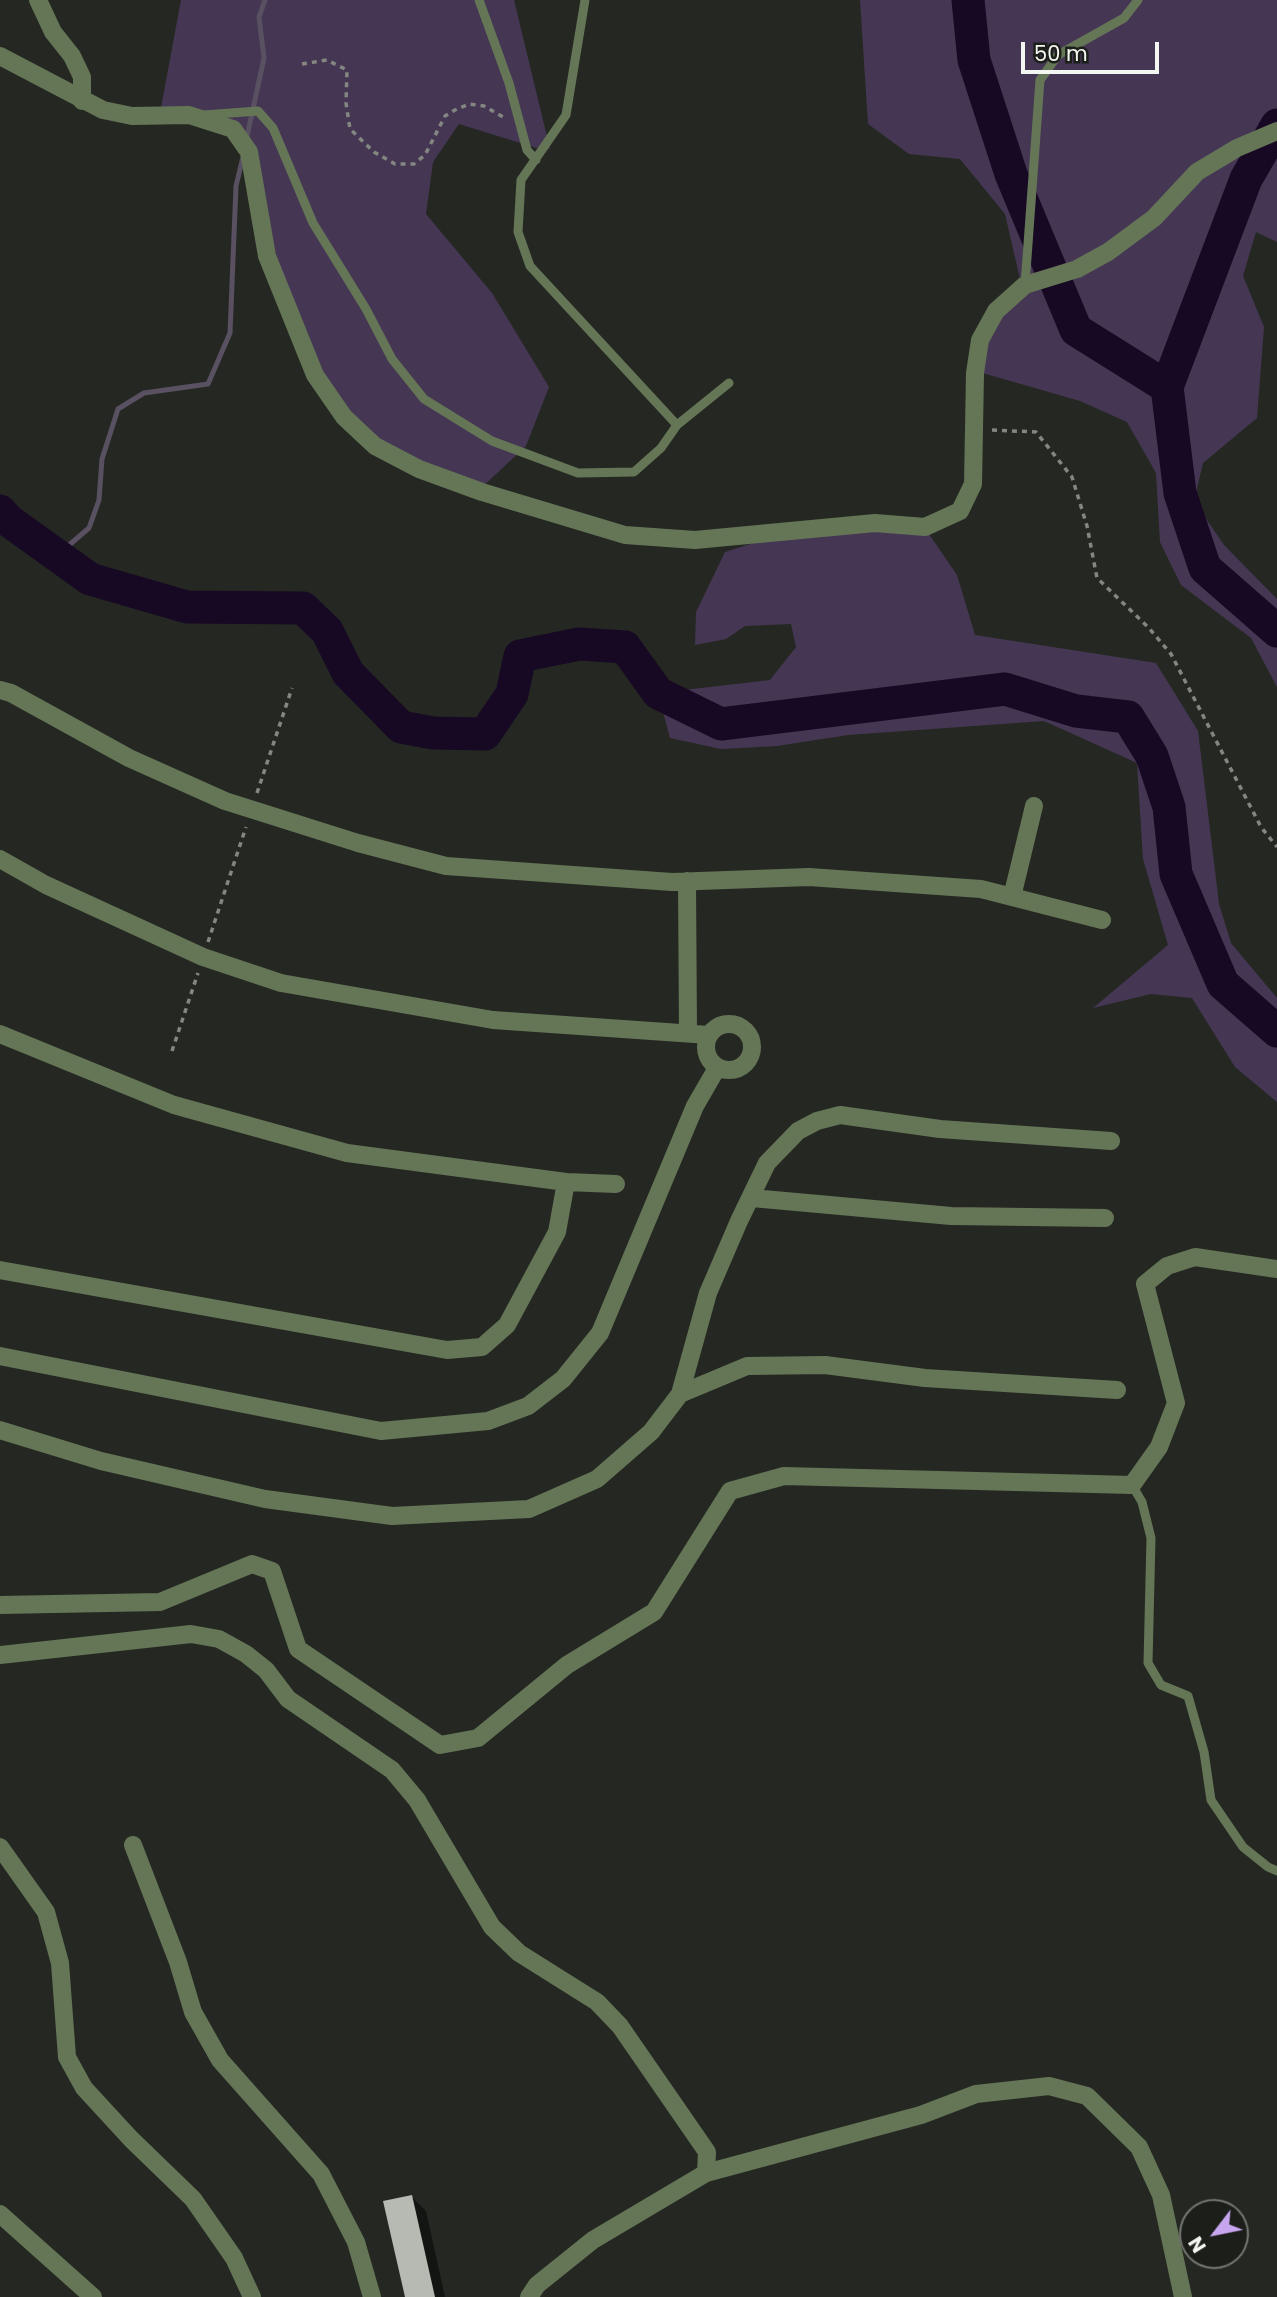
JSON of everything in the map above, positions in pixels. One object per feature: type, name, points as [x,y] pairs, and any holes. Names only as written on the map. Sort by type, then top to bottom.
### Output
[{"type":"street","points":[[38,0],[53,32],[72,56],[82,77],[82,101]]},
{"type":"street","points":[[0,56],[103,110],[132,116],[189,116],[233,129],[249,152],[267,256],[315,375],[344,416],[375,446],[419,469],[482,492],[625,535],[695,540],[875,523],[925,527],[960,511],[974,484],[975,373],[980,340],[996,312],[1025,285],[1077,269],[1108,252],[1154,218],[1197,173],[1237,148],[1277,131]]},
{"type":"street","points":[[0,690],[129,758],[252,810],[446,866],[687,881],[809,877],[981,888],[1102,920]]},
{"type":"street","points":[[1012,897],[1034,806]]},
{"type":"street","points":[[0,859],[46,885],[203,957],[281,983],[493,1020],[709,1035]]},
{"type":"street","points":[[687,881],[688,1033]]},
{"type":"street","points":[[730,1024],[742,1027],[750,1036],[753,1048],[750,1060],[741,1068],[729,1071],[717,1068],[709,1059],[706,1047],[709,1035],[718,1027],[730,1024]]},
{"type":"street","points":[[0,1034],[174,1105],[348,1153],[566,1182],[616,1184]]},
{"type":"street","points":[[0,1356],[381,1431],[488,1421],[528,1406],[563,1379],[600,1333],[695,1106],[717,1068]]},
{"type":"street","points":[[0,1430],[101,1461],[265,1499],[392,1516],[529,1509],[597,1479],[651,1432],[680,1394],[708,1293],[738,1221],[752,1198],[767,1163],[798,1131],[817,1121],[840,1115],[940,1129],[1111,1141]]},
{"type":"street","points":[[0,1270],[447,1350],[482,1347],[507,1325],[557,1232],[566,1182]]},
{"type":"street","points":[[752,1198],[951,1216],[1105,1218]]},
{"type":"street","points":[[0,1605],[160,1602],[252,1564],[272,1571],[298,1649],[440,1745],[478,1738],[566,1665],[654,1612],[730,1491],[784,1476],[1132,1485],[1160,1447],[1176,1403],[1145,1284],[1167,1266],[1195,1257],[1277,1269]]},
{"type":"street","points":[[680,1394],[747,1366],[825,1364],[925,1378],[1117,1391]]},
{"type":"street","points":[[0,1655],[191,1634],[219,1639],[246,1654],[266,1670],[288,1699],[391,1770],[417,1800],[492,1927],[519,1953],[597,2002],[620,2026],[707,2152],[706,2173]]},
{"type":"street","points":[[133,1845],[178,1962],[193,2012],[219,2060],[321,2174],[356,2242],[372,2297]]},
{"type":"street","points":[[0,1847],[46,1912],[60,1963],[67,2057],[78,2078],[131,2139],[193,2199],[234,2258],[252,2297]]},
{"type":"street","points":[[529,2297],[537,2285],[593,2240],[706,2173],[920,2115],[976,2094],[1049,2087],[1087,2096],[1139,2147],[1161,2195],[1183,2297]]},
{"type":"street","points":[[0,2214],[93,2297]]},
{"type":"lane","points":[[479,0],[509,83],[527,150],[536,160]]},
{"type":"lane","points":[[585,0],[566,115],[521,180],[519,232],[530,266],[677,425]]},
{"type":"lane","points":[[1025,285],[1040,80],[1058,55],[1124,18],[1138,0]]},
{"type":"lane","points":[[189,116],[257,111],[272,128],[313,223],[366,309],[392,359],[424,399],[492,442],[578,473],[611,475],[634,472],[662,448],[677,425],[729,383]]},
{"type":"lane","points":[[1132,1485],[1142,1502],[1151,1538],[1148,1663],[1161,1685],[1188,1696],[1204,1752],[1211,1800],[1243,1847],[1277,1871]]},
{"type":"path","points":[[302,64],[327,60],[347,70],[346,103],[350,129],[374,152],[395,164],[414,164],[419,160],[425,155],[445,116],[469,104],[484,106],[520,126]]},
{"type":"path","points":[[975,429],[1036,432],[1072,477],[1087,526],[1097,578],[1148,627],[1171,654],[1261,827],[1277,847]]},
{"type":"path","points":[[172,1051],[292,688]]},
{"type":"shaded area","points":[[181,0],[514,0],[550,149],[543,150],[459,124],[433,162],[426,214],[492,293],[549,387],[526,446],[479,490],[372,444],[312,373],[240,137],[160,113]]},
{"type":"shaded area","points":[[860,0],[1277,0],[1277,242],[1256,232],[1243,276],[1264,327],[1257,418],[1203,463],[1194,501],[1224,545],[1277,599],[1277,687],[1251,638],[1181,585],[1160,542],[1156,473],[1127,422],[1080,401],[972,370],[1021,283],[1005,214],[960,159],[909,154],[868,124]]},
{"type":"shaded area","points":[[814,524],[922,524],[957,575],[975,635],[1156,663],[1198,731],[1219,904],[1231,943],[1277,998],[1277,1102],[1235,1067],[1192,998],[1151,994],[1093,1008],[1168,945],[1143,859],[1137,763],[1044,721],[848,735],[777,746],[721,749],[670,738],[658,693],[770,680],[796,647],[791,624],[745,626],[726,639],[695,645],[696,612],[725,552]]},
{"type":"building","points":[[412,2195],[435,2297],[405,2297],[383,2201]]},
{"type":"waterway","points":[[246,141],[264,58],[259,17],[265,0]]},
{"type":"waterway","points":[[968,0],[974,60],[1011,174],[1076,330],[1167,387],[1180,493],[1205,568],[1277,631]]},
{"type":"waterway","points":[[1167,387],[1246,179],[1277,125]]},
{"type":"waterway","points":[[44,547],[68,546],[89,528],[99,500],[102,459],[118,409],[144,393],[208,384],[230,333],[236,186],[243,157]]},
{"type":"waterway","points":[[0,511],[9,521],[90,579],[187,607],[303,608],[327,631],[348,673],[401,727],[433,733],[485,734],[512,694],[520,656],[579,644],[625,647],[658,693],[721,724],[1005,689],[1076,711],[1128,717],[1152,756],[1169,807],[1176,874],[1223,984],[1277,1031]]}]
